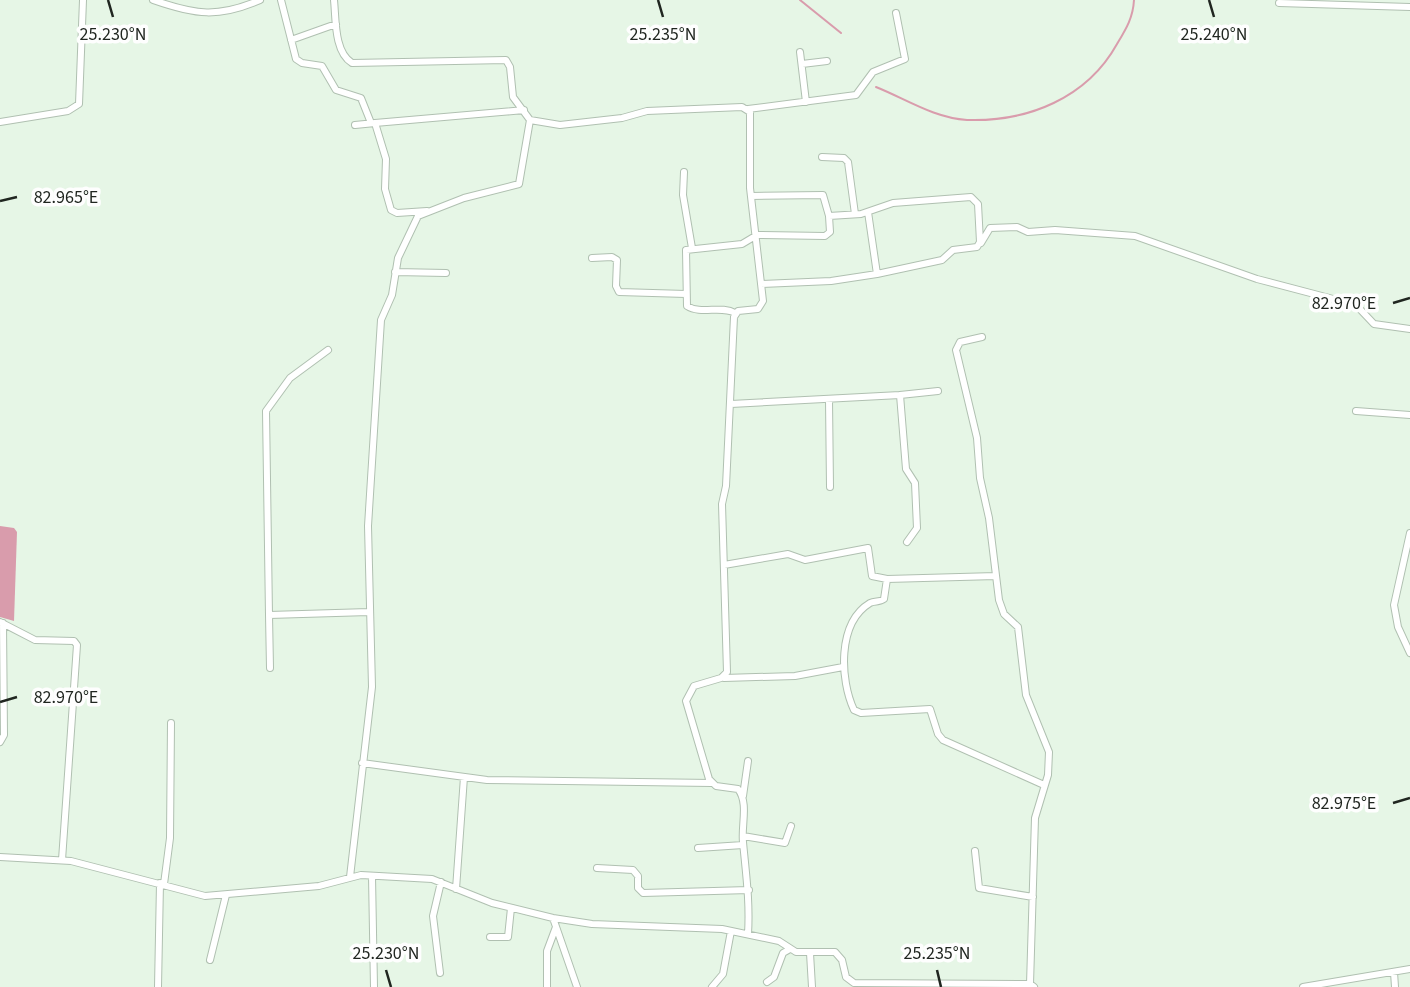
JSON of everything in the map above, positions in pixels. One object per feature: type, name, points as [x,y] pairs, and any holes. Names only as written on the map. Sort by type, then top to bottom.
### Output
[{"type":"street","points":[[0,122],[68,111],[79,104],[83,0]]},
{"type":"street","points":[[153,0],[186,11],[212,13],[236,10],[260,0]]},
{"type":"street","points":[[281,0],[290,40],[299,62],[319,64],[336,90],[361,98],[386,159],[385,189],[391,210],[427,211],[519,184],[530,120],[513,97],[510,67],[506,60],[352,63],[342,52],[334,0]]},
{"type":"street","points":[[1279,4],[1410,7]]},
{"type":"street","points":[[530,120],[560,125],[622,118],[647,111],[748,109],[856,95],[873,72],[902,61],[905,54],[896,13]]},
{"type":"street","points":[[290,40],[336,24]]},
{"type":"street","points":[[800,52],[806,102]]},
{"type":"street","points":[[802,64],[827,61]]},
{"type":"street","points":[[748,109],[751,196],[757,235],[761,306],[735,313],[729,310],[689,308],[685,253],[692,248],[742,244],[757,235],[825,236],[830,232],[823,195],[751,196]]},
{"type":"street","points":[[355,125],[502,115],[524,110]]},
{"type":"street","points":[[822,157],[844,158],[848,162],[855,214]]},
{"type":"street","points":[[684,172],[683,195],[692,248]]},
{"type":"street","points":[[829,216],[868,212],[893,203],[975,198],[978,204],[979,245]]},
{"type":"street","points":[[350,877],[372,687],[368,526],[379,330],[392,295],[395,272],[413,222],[427,211]]},
{"type":"street","points":[[868,212],[877,274]]},
{"type":"street","points":[[761,284],[831,281],[942,260],[949,251],[979,245],[992,227],[1017,227],[1028,232],[1124,234],[1159,243],[1257,279],[1356,305],[1374,324],[1410,329]]},
{"type":"street","points":[[593,258],[617,260],[619,292],[686,294]]},
{"type":"street","points":[[395,272],[446,273]]},
{"type":"street","points":[[722,678],[727,668],[722,504],[731,404],[735,313]]},
{"type":"street","points":[[0,857],[62,860],[190,893],[226,895],[319,886],[350,877],[372,876],[441,882],[510,908],[553,918],[731,931],[779,941],[790,949],[838,954],[846,977],[854,983],[1032,986],[1035,818],[1049,768],[1048,744],[1026,695],[1022,640],[1015,622],[1002,610],[981,488],[977,438],[956,345],[982,337]]},
{"type":"street","points":[[270,668],[265,411],[290,378],[328,350]]},
{"type":"street","points":[[731,404],[900,396],[938,391]]},
{"type":"street","points":[[900,396],[906,469],[914,479],[917,528],[907,542]]},
{"type":"street","points":[[830,400],[830,486]]},
{"type":"street","points":[[1356,411],[1410,415]]},
{"type":"street","points":[[1410,533],[1394,605],[1398,627],[1410,653]]},
{"type":"street","points":[[724,565],[788,554],[805,560],[868,548],[873,578],[996,576]]},
{"type":"street","points":[[887,579],[884,599],[869,603],[852,625],[843,667],[852,705],[857,712],[930,709],[943,740],[1044,785]]},
{"type":"street","points":[[269,615],[369,612]]},
{"type":"street","points":[[0,742],[4,735],[1,622]]},
{"type":"street","points":[[1,622],[32,639],[74,641],[77,645],[62,860]]},
{"type":"street","points":[[712,783],[686,701],[694,686],[722,678],[795,676],[843,667]]},
{"type":"street","points":[[158,987],[162,884],[170,838],[171,723]]},
{"type":"street","points":[[748,761],[743,796],[743,845],[750,890],[748,934]]},
{"type":"street","points":[[362,763],[464,777],[712,783],[738,789],[743,796]]},
{"type":"street","points":[[456,889],[464,777]]},
{"type":"street","points":[[743,835],[785,843],[791,826]]},
{"type":"street","points":[[698,848],[743,845]]},
{"type":"street","points":[[975,851],[979,888],[1033,897]]},
{"type":"street","points":[[597,868],[634,870],[638,876],[638,888],[643,893],[750,890]]},
{"type":"street","points":[[372,876],[374,987]]},
{"type":"street","points":[[440,973],[433,916],[441,882]]},
{"type":"street","points":[[211,960],[226,895]]},
{"type":"street","points":[[490,937],[508,937],[510,908]]},
{"type":"street","points":[[553,918],[577,987]]},
{"type":"street","points":[[547,987],[547,951],[556,927]]},
{"type":"street","points":[[712,987],[723,974],[731,931]]},
{"type":"street","points":[[767,982],[774,977],[783,953],[790,949]]},
{"type":"street","points":[[810,953],[812,987]]},
{"type":"street","points":[[1303,987],[1410,969]]},
{"type":"street","points":[[1394,972],[1395,987]]},
{"type":"shaded area","points":[[0,526],[14,528],[17,532],[14,621],[0,617]]},
{"type":"waterway","points":[[800,0],[841,33]]},
{"type":"waterway","points":[[876,87],[932,112],[955,119],[990,120],[1033,111],[1072,92],[1104,63],[1128,23],[1134,0]]}]
